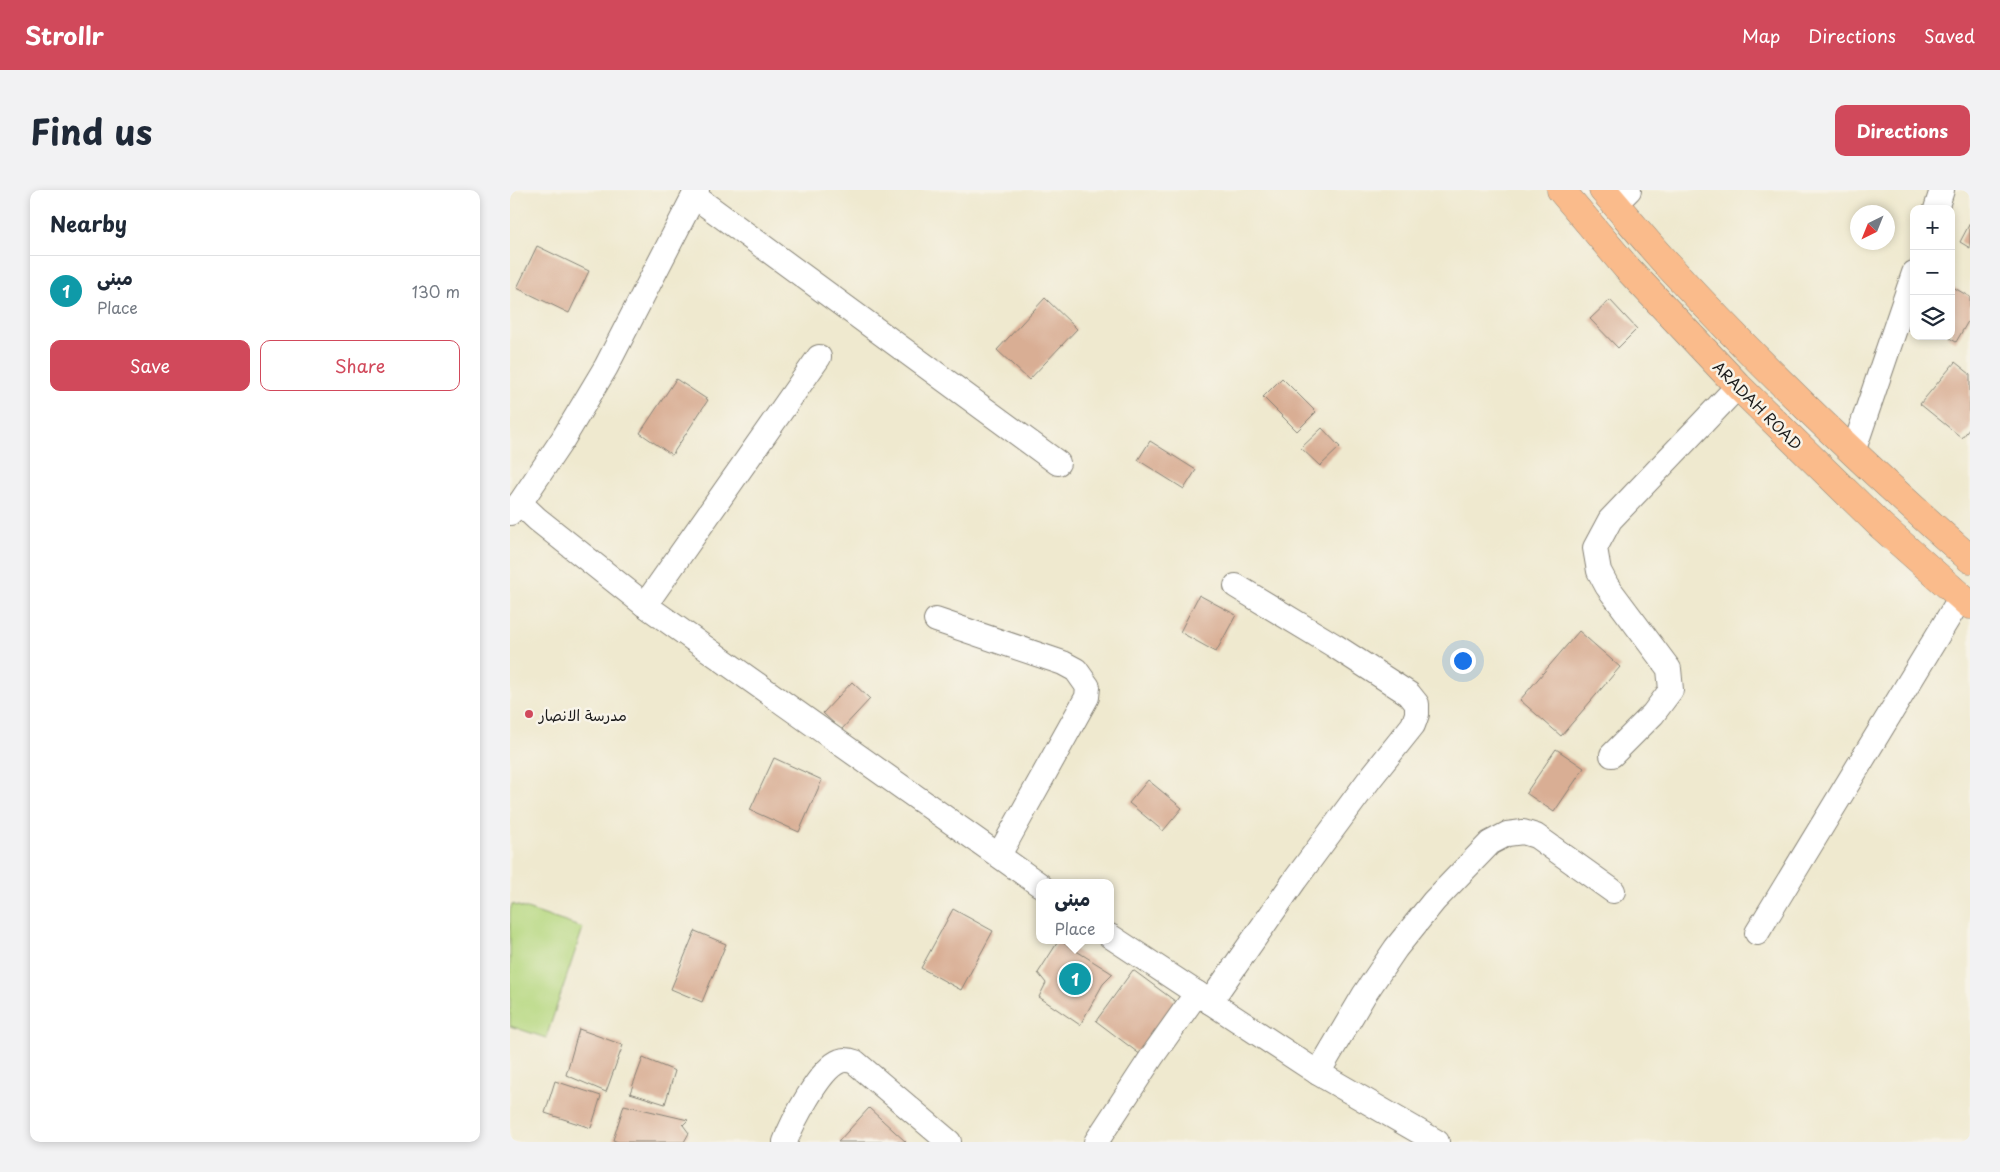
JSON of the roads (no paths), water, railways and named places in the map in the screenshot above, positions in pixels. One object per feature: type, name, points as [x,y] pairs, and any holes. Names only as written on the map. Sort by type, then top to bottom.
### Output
[{"type":"main road","name":"ARADAH ROAD","points":[[1561,190],[1626,267],[1738,386],[1880,525],[1965,601]]},
{"type":"main road","points":[[1616,194],[1664,262],[1853,452],[1970,559]]},
{"type":"street","points":[[1937,205],[1942,190]]},
{"type":"street","points":[[1036,883],[645,605],[537,519],[515,508],[563,439],[606,367],[695,193],[1058,463]]},
{"type":"street","points":[[1853,452],[1910,285]]},
{"type":"street","points":[[645,605],[819,357]]},
{"type":"street","points":[[1612,755],[1653,714],[1671,690],[1669,669],[1607,586],[1599,571],[1596,548],[1610,520],[1738,386]]},
{"type":"street","points":[[1096,1142],[1153,1055],[1203,997],[1294,880],[1413,725],[1417,714],[1417,704],[1409,694],[1335,646],[1236,586]]},
{"type":"street","points":[[1757,933],[1965,601]]},
{"type":"street","points":[[936,620],[1063,663],[1076,670],[1088,687],[1087,698],[999,855]]},
{"type":"street","points":[[1318,1073],[1364,996],[1396,948],[1434,902],[1490,843],[1507,834],[1524,832],[1536,836],[1613,890]]},
{"type":"street","points":[[1114,939],[1318,1073],[1437,1142]]},
{"type":"street","points":[[785,1142],[803,1105],[822,1076],[839,1061],[847,1060],[855,1062],[944,1141]]},
{"type":"place","name":"مدرسة الانصار","points":[[529,714]]},
{"type":"place","name":"مبنى","points":[[1075,979]]}]
